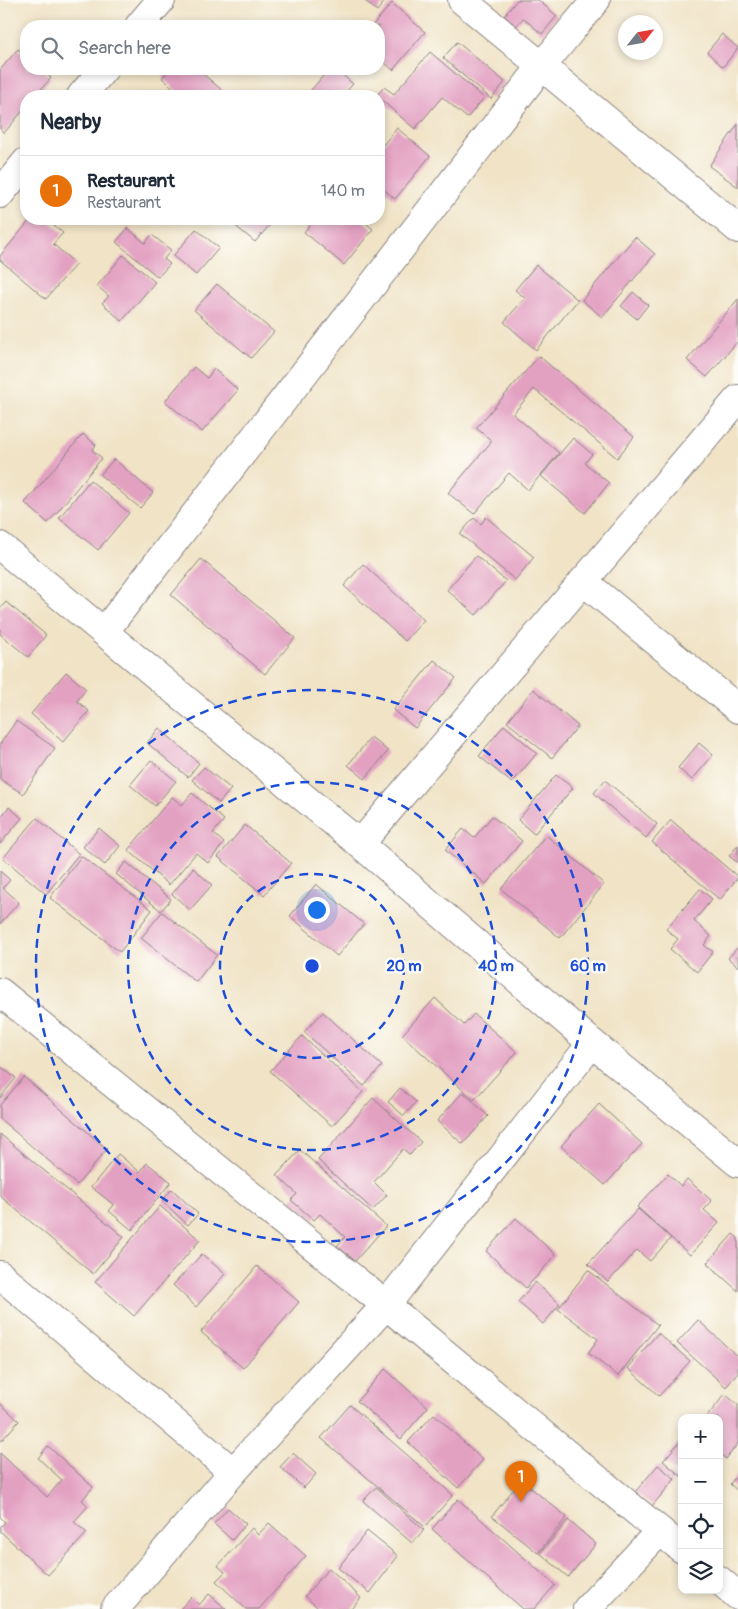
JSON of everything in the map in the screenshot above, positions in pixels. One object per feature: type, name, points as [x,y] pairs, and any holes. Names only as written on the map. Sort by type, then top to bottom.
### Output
[{"type":"street","points":[[144,20],[161,0]]},
{"type":"street","points":[[462,0],[738,229]]},
{"type":"street","points":[[104,632],[596,0]]},
{"type":"street","points":[[86,90],[99,75]]},
{"type":"street","points":[[0,194],[20,169]]},
{"type":"street","points":[[360,844],[738,399]]},
{"type":"street","points":[[0,546],[360,844],[592,1043],[738,1163]]},
{"type":"street","points":[[583,581],[738,710]]},
{"type":"street","points":[[0,992],[386,1305],[681,1549]]},
{"type":"street","points":[[115,1609],[232,1472],[386,1305],[592,1043]]},
{"type":"street","points":[[0,1275],[232,1472]]},
{"type":"street","points":[[587,1609],[660,1531]]},
{"type":"street","points":[[723,1583],[738,1596]]},
{"type":"building","points":[[364,0],[386,0],[377,11]]},
{"type":"building","points":[[517,0],[538,0],[557,16],[542,34],[523,18],[516,26],[504,16]]},
{"type":"building","points":[[392,3],[425,32],[393,70],[385,63],[385,20],[377,20]]},
{"type":"building","points":[[722,34],[738,48],[723,67],[707,52]]},
{"type":"building","points":[[457,42],[505,82],[491,99],[443,58]]},
{"type":"building","points":[[18,49],[20,51],[20,75],[48,75],[51,78],[40,90],[20,90],[20,114],[4,133],[0,129],[0,70]]},
{"type":"building","points":[[430,52],[484,98],[467,118],[442,97],[415,129],[385,103],[385,90],[381,90],[384,87],[394,94]]},
{"type":"building","points":[[165,75],[204,75],[222,90],[176,90],[162,78]]},
{"type":"building","points":[[324,75],[343,75],[353,84],[348,90],[311,90]]},
{"type":"building","points":[[738,124],[738,187],[709,166]]},
{"type":"building","points":[[397,128],[430,156],[395,199],[385,190],[385,143]]},
{"type":"building","points":[[26,225],[53,225],[63,233],[53,244],[76,264],[46,299],[0,260],[0,256]]},
{"type":"building","points":[[234,225],[270,225],[255,242]]},
{"type":"building","points":[[310,225],[368,225],[373,229],[344,265],[304,232]]},
{"type":"building","points":[[128,228],[145,243],[152,235],[171,250],[164,259],[170,264],[158,277],[116,242]]},
{"type":"building","points":[[196,229],[219,248],[196,275],[173,256]]},
{"type":"building","points":[[635,237],[655,254],[602,317],[582,300]]},
{"type":"building","points":[[123,255],[155,282],[122,321],[102,303],[109,296],[97,286]]},
{"type":"building","points":[[536,265],[578,300],[536,350],[504,322],[525,298],[515,290]]},
{"type":"building","points":[[217,284],[274,332],[251,358],[194,310]]},
{"type":"building","points":[[633,292],[648,305],[637,319],[621,306]]},
{"type":"building","points":[[738,299],[738,341],[707,377],[687,360]]},
{"type":"building","points":[[539,356],[634,437],[617,458],[534,389],[513,414],[559,453],[528,490],[509,473],[474,514],[448,493],[492,441],[476,428]]},
{"type":"building","points":[[194,367],[207,378],[214,369],[238,390],[202,432],[165,401]]},
{"type":"building","points":[[83,434],[96,445],[92,450],[102,458],[48,523],[25,503]]},
{"type":"building","points":[[573,438],[592,454],[585,463],[609,483],[585,513],[541,476]]},
{"type":"building","points":[[114,459],[153,493],[140,508],[100,475]]},
{"type":"building","points":[[90,480],[129,513],[98,550],[59,518]]},
{"type":"building","points":[[486,517],[534,557],[515,580],[460,534],[474,518],[481,524]]},
{"type":"building","points":[[476,556],[506,581],[476,615],[447,590]]},
{"type":"building","points":[[201,559],[295,638],[265,674],[171,595]]},
{"type":"building","points":[[363,564],[424,620],[405,641],[344,586]]},
{"type":"building","points":[[6,602],[46,635],[28,657],[0,634],[0,609]]},
{"type":"building","points":[[434,660],[456,678],[415,728],[393,710]]},
{"type":"building","points":[[66,672],[86,689],[77,701],[89,711],[63,742],[31,714]]},
{"type":"building","points":[[533,689],[578,726],[552,758],[507,722]]},
{"type":"building","points":[[16,721],[55,748],[23,794],[0,779],[0,744]]},
{"type":"building","points":[[504,725],[537,753],[512,783],[479,756]]},
{"type":"building","points":[[159,728],[199,763],[188,777],[147,743]]},
{"type":"building","points":[[371,737],[388,751],[365,779],[348,765]]},
{"type":"building","points":[[699,743],[713,755],[692,780],[678,768]]},
{"type":"building","points":[[151,760],[176,781],[155,806],[130,785]]},
{"type":"building","points":[[204,767],[231,789],[219,803],[192,780]]},
{"type":"building","points":[[556,775],[573,788],[534,834],[518,820]]},
{"type":"building","points":[[605,780],[657,824],[646,838],[594,793]]},
{"type":"building","points":[[192,793],[224,820],[213,833],[224,843],[208,863],[196,853],[169,885],[128,850],[172,797],[182,805]]},
{"type":"building","points":[[9,807],[22,818],[0,844],[0,818]]},
{"type":"building","points":[[492,816],[522,841],[486,884],[445,850],[463,829],[474,838]]},
{"type":"building","points":[[37,818],[79,854],[46,894],[3,858]]},
{"type":"building","points":[[671,820],[738,877],[720,900],[652,842]]},
{"type":"building","points":[[245,825],[291,863],[264,895],[218,857]]},
{"type":"building","points":[[99,828],[120,846],[105,865],[83,847]]},
{"type":"building","points":[[546,835],[604,884],[560,938],[501,889]]},
{"type":"building","points":[[738,845],[738,863],[729,856]]},
{"type":"building","points":[[81,856],[152,910],[120,952],[50,898]]},
{"type":"building","points":[[126,862],[171,899],[161,911],[116,874]]},
{"type":"building","points":[[193,868],[212,885],[190,910],[172,894]]},
{"type":"building","points":[[0,871],[10,880],[3,888],[19,902],[0,924]]},
{"type":"building","points":[[316,884],[364,924],[337,956],[290,916]]},
{"type":"building","points":[[700,889],[712,899],[694,921],[711,936],[704,945],[713,952],[697,972],[670,949],[678,939],[666,929]]},
{"type":"building","points":[[162,912],[217,955],[196,982],[141,938]]},
{"type":"building","points":[[738,947],[738,967],[728,958]]},
{"type":"building","points":[[435,998],[464,1025],[474,1014],[517,1052],[474,1100],[402,1035]]},
{"type":"building","points":[[323,1012],[382,1066],[364,1086],[304,1032]]},
{"type":"building","points":[[302,1036],[363,1092],[332,1126],[270,1071]]},
{"type":"building","points":[[0,1066],[16,1078],[0,1098]]},
{"type":"building","points":[[24,1077],[107,1149],[77,1185],[0,1119],[0,1105]]},
{"type":"building","points":[[400,1088],[416,1102],[404,1116],[388,1102]]},
{"type":"building","points":[[463,1092],[488,1116],[463,1144],[437,1121]]},
{"type":"building","points":[[373,1098],[421,1142],[410,1155],[403,1149],[374,1182],[387,1195],[373,1210],[318,1160]]},
{"type":"building","points":[[599,1104],[642,1144],[605,1185],[561,1146]]},
{"type":"building","points":[[0,1134],[124,1237],[93,1274],[0,1196]]},
{"type":"building","points":[[300,1150],[386,1226],[355,1261],[337,1246],[345,1237],[320,1214],[314,1220],[291,1200],[297,1194],[277,1175]]},
{"type":"building","points":[[118,1154],[140,1172],[147,1163],[171,1182],[132,1230],[109,1211],[114,1205],[91,1187]]},
{"type":"building","points":[[668,1174],[681,1186],[687,1179],[712,1201],[704,1210],[719,1223],[690,1255],[637,1207]]},
{"type":"building","points":[[172,1189],[198,1214],[188,1225],[162,1201]]},
{"type":"building","points":[[160,1206],[200,1240],[134,1316],[95,1282]]},
{"type":"building","points":[[638,1209],[671,1238],[650,1261],[637,1250],[608,1282],[588,1264]]},
{"type":"building","points":[[516,1218],[556,1255],[526,1288],[486,1251]]},
{"type":"building","points":[[733,1234],[738,1238],[738,1291],[707,1263]]},
{"type":"building","points":[[202,1254],[225,1274],[196,1307],[173,1285]]},
{"type":"building","points":[[257,1266],[299,1302],[243,1368],[201,1332]]},
{"type":"building","points":[[588,1270],[658,1325],[618,1376],[588,1353],[598,1339],[558,1309]]},
{"type":"building","points":[[535,1282],[560,1304],[543,1324],[518,1302]]},
{"type":"building","points":[[698,1320],[738,1357],[738,1373],[726,1387],[677,1343]]},
{"type":"building","points":[[658,1333],[690,1361],[659,1396],[628,1368]]},
{"type":"building","points":[[385,1369],[428,1407],[401,1439],[357,1401]]},
{"type":"building","points":[[725,1394],[738,1405],[738,1443],[726,1459],[723,1456],[723,1414],[709,1414]]},
{"type":"building","points":[[0,1403],[19,1421],[0,1442]]},
{"type":"building","points":[[350,1405],[453,1495],[425,1527],[321,1438]]},
{"type":"building","points":[[434,1414],[483,1460],[458,1488],[408,1442]]},
{"type":"building","points":[[678,1444],[678,1474],[663,1461]]},
{"type":"building","points":[[48,1446],[93,1487],[82,1500],[88,1506],[74,1522],[87,1533],[48,1575],[0,1531],[0,1527],[5,1522],[0,1517],[0,1453],[47,1497],[62,1480],[38,1458]]},
{"type":"building","points":[[293,1453],[316,1474],[304,1488],[280,1467]]},
{"type":"building","points":[[658,1465],[675,1479],[652,1506],[635,1492]]},
{"type":"building","points":[[738,1474],[738,1491],[730,1484]]},
{"type":"building","points":[[521,1480],[567,1517],[538,1553],[492,1516]]},
{"type":"building","points":[[376,1487],[424,1530],[412,1543],[363,1501]]},
{"type":"building","points":[[458,1499],[555,1585],[534,1609],[523,1609],[432,1529]]},
{"type":"building","points":[[228,1508],[246,1524],[232,1540],[214,1524]]},
{"type":"building","points":[[568,1520],[596,1544],[568,1577],[540,1553]]},
{"type":"building","points":[[269,1523],[306,1556],[259,1609],[246,1609],[216,1581],[225,1572],[218,1566],[252,1528],[258,1535]]},
{"type":"building","points":[[367,1531],[398,1556],[370,1593],[338,1568]]},
{"type":"building","points":[[329,1568],[361,1598],[351,1609],[319,1609],[305,1596]]},
{"type":"building","points":[[209,1594],[226,1609],[180,1609],[191,1597],[199,1605]]},
{"type":"place","name":"Restaurant","points":[[521,1502]]}]
